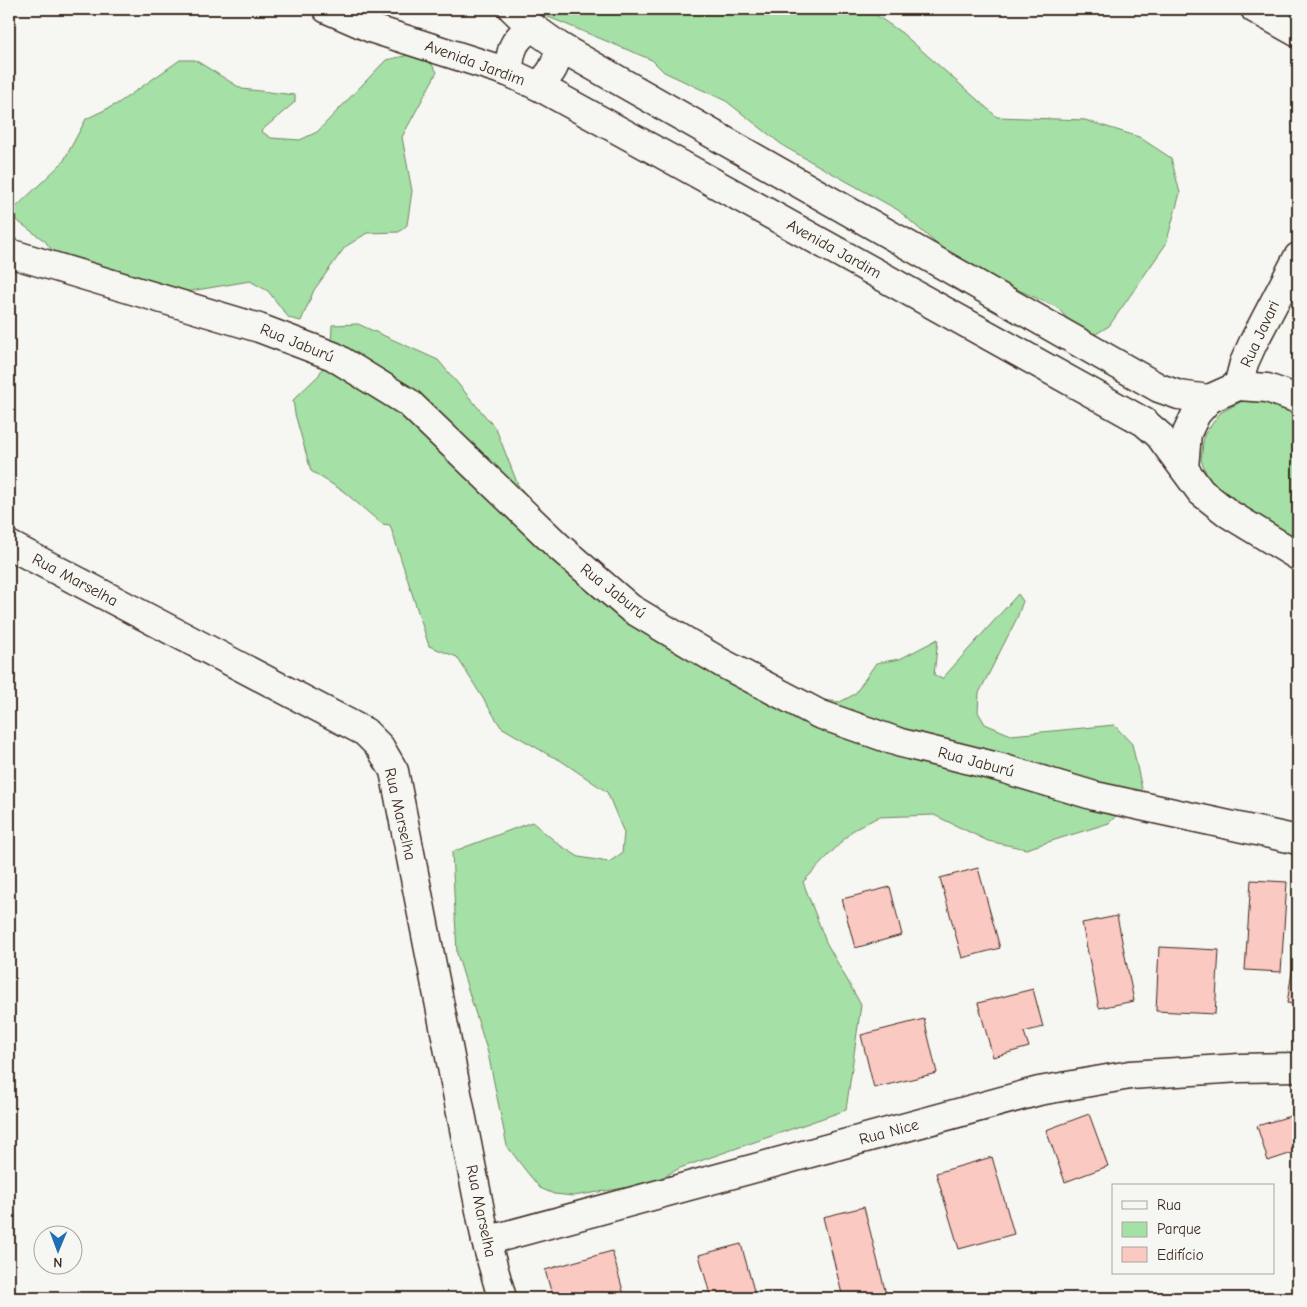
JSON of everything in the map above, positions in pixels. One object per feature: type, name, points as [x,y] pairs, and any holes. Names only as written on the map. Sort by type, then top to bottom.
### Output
[{"type":"street","name":"Avenida Jardim","points":[[327,9],[373,29],[508,72],[538,86],[1144,422],[1159,435],[1201,492],[1229,514],[1298,556]]},
{"type":"street","points":[[512,9],[532,27],[560,47],[1159,388],[1179,395],[1209,399]]},
{"type":"street","points":[[1255,9],[1298,33]]},
{"type":"street","points":[[508,72],[510,55],[514,46],[521,34],[532,27]]},
{"type":"street","points":[[538,86],[550,75],[556,63],[560,47]]},
{"type":"street","name":"Rua Jaburú","points":[[9,253],[259,328],[333,356],[409,403],[558,546],[630,608],[722,663],[819,714],[901,743],[998,767],[1095,796],[1298,840]]},
{"type":"street","name":"Rua Javari","points":[[1238,386],[1244,362],[1252,343],[1298,258]]},
{"type":"street","points":[[1184,468],[1186,433],[1196,414],[1209,399],[1238,386],[1267,388],[1298,399]]},
{"type":"street","name":"Rua Marselha","points":[[9,545],[365,732],[380,747],[394,771],[486,1240],[502,1298]]},
{"type":"street","name":"Rua Nice","points":[[486,1240],[1040,1091],[1130,1075],[1240,1068],[1298,1067]]},
{"type":"green space","points":[[532,9],[867,9],[902,33],[997,117],[1085,120],[1139,137],[1171,158],[1180,193],[1166,244],[1109,326],[1096,334],[1085,333],[1084,329],[1074,327],[1058,308],[957,262],[898,210],[785,147],[726,101],[664,72],[652,60]]},
{"type":"green space","points":[[409,55],[430,62],[437,72],[402,137],[412,191],[407,225],[399,232],[367,233],[345,247],[314,290],[301,321],[289,318],[268,291],[250,281],[161,296],[71,276],[45,241],[16,220],[13,210],[63,162],[86,119],[117,104],[180,60],[195,60],[242,89],[295,95],[295,102],[261,131],[271,138],[300,140],[317,132],[386,60]]},
{"type":"green space","points":[[358,324],[438,360],[496,429],[518,485],[537,508],[559,550],[772,694],[840,702],[855,694],[876,663],[900,659],[938,639],[934,675],[942,679],[1018,594],[1023,601],[1017,618],[979,693],[978,712],[985,724],[1011,735],[1114,725],[1132,744],[1142,789],[1109,823],[1026,849],[988,841],[934,815],[878,817],[852,831],[803,882],[826,942],[861,1005],[846,1110],[680,1168],[650,1184],[573,1196],[554,1194],[540,1188],[507,1146],[488,1053],[457,954],[452,852],[532,822],[561,846],[579,857],[609,862],[622,853],[624,833],[607,792],[560,760],[501,727],[457,657],[429,646],[390,525],[382,524],[343,491],[311,471],[295,414],[293,400],[319,375],[331,350],[332,325]]},
{"type":"green space","points":[[1244,400],[1277,404],[1298,416],[1298,541],[1227,501],[1210,484],[1201,460],[1204,435],[1220,413]]},
{"type":"building","points":[[978,868],[1000,948],[962,958],[940,878]]},
{"type":"building","points":[[1251,880],[1287,882],[1281,972],[1245,970]]},
{"type":"building","points":[[890,887],[902,935],[855,948],[842,899]]},
{"type":"building","points":[[1117,916],[1134,1001],[1099,1008],[1082,923]]},
{"type":"building","points":[[1159,947],[1219,950],[1215,1014],[1156,1011]]},
{"type":"building","points":[[1294,959],[1298,960],[1298,1005],[1287,1003]]},
{"type":"building","points":[[1033,989],[1043,1027],[1024,1032],[1029,1047],[993,1057],[978,1003]]},
{"type":"building","points":[[924,1019],[937,1073],[874,1088],[861,1035]]},
{"type":"building","points":[[1089,1114],[1108,1166],[1065,1182],[1046,1130]]},
{"type":"building","points":[[1297,1114],[1298,1151],[1268,1161],[1257,1126]]},
{"type":"building","points":[[992,1157],[1014,1234],[959,1249],[936,1173]]},
{"type":"building","points":[[864,1207],[887,1298],[843,1298],[823,1217]]},
{"type":"building","points":[[741,1244],[756,1298],[711,1298],[699,1255]]},
{"type":"building","points":[[612,1251],[625,1298],[553,1298],[545,1270]]}]
